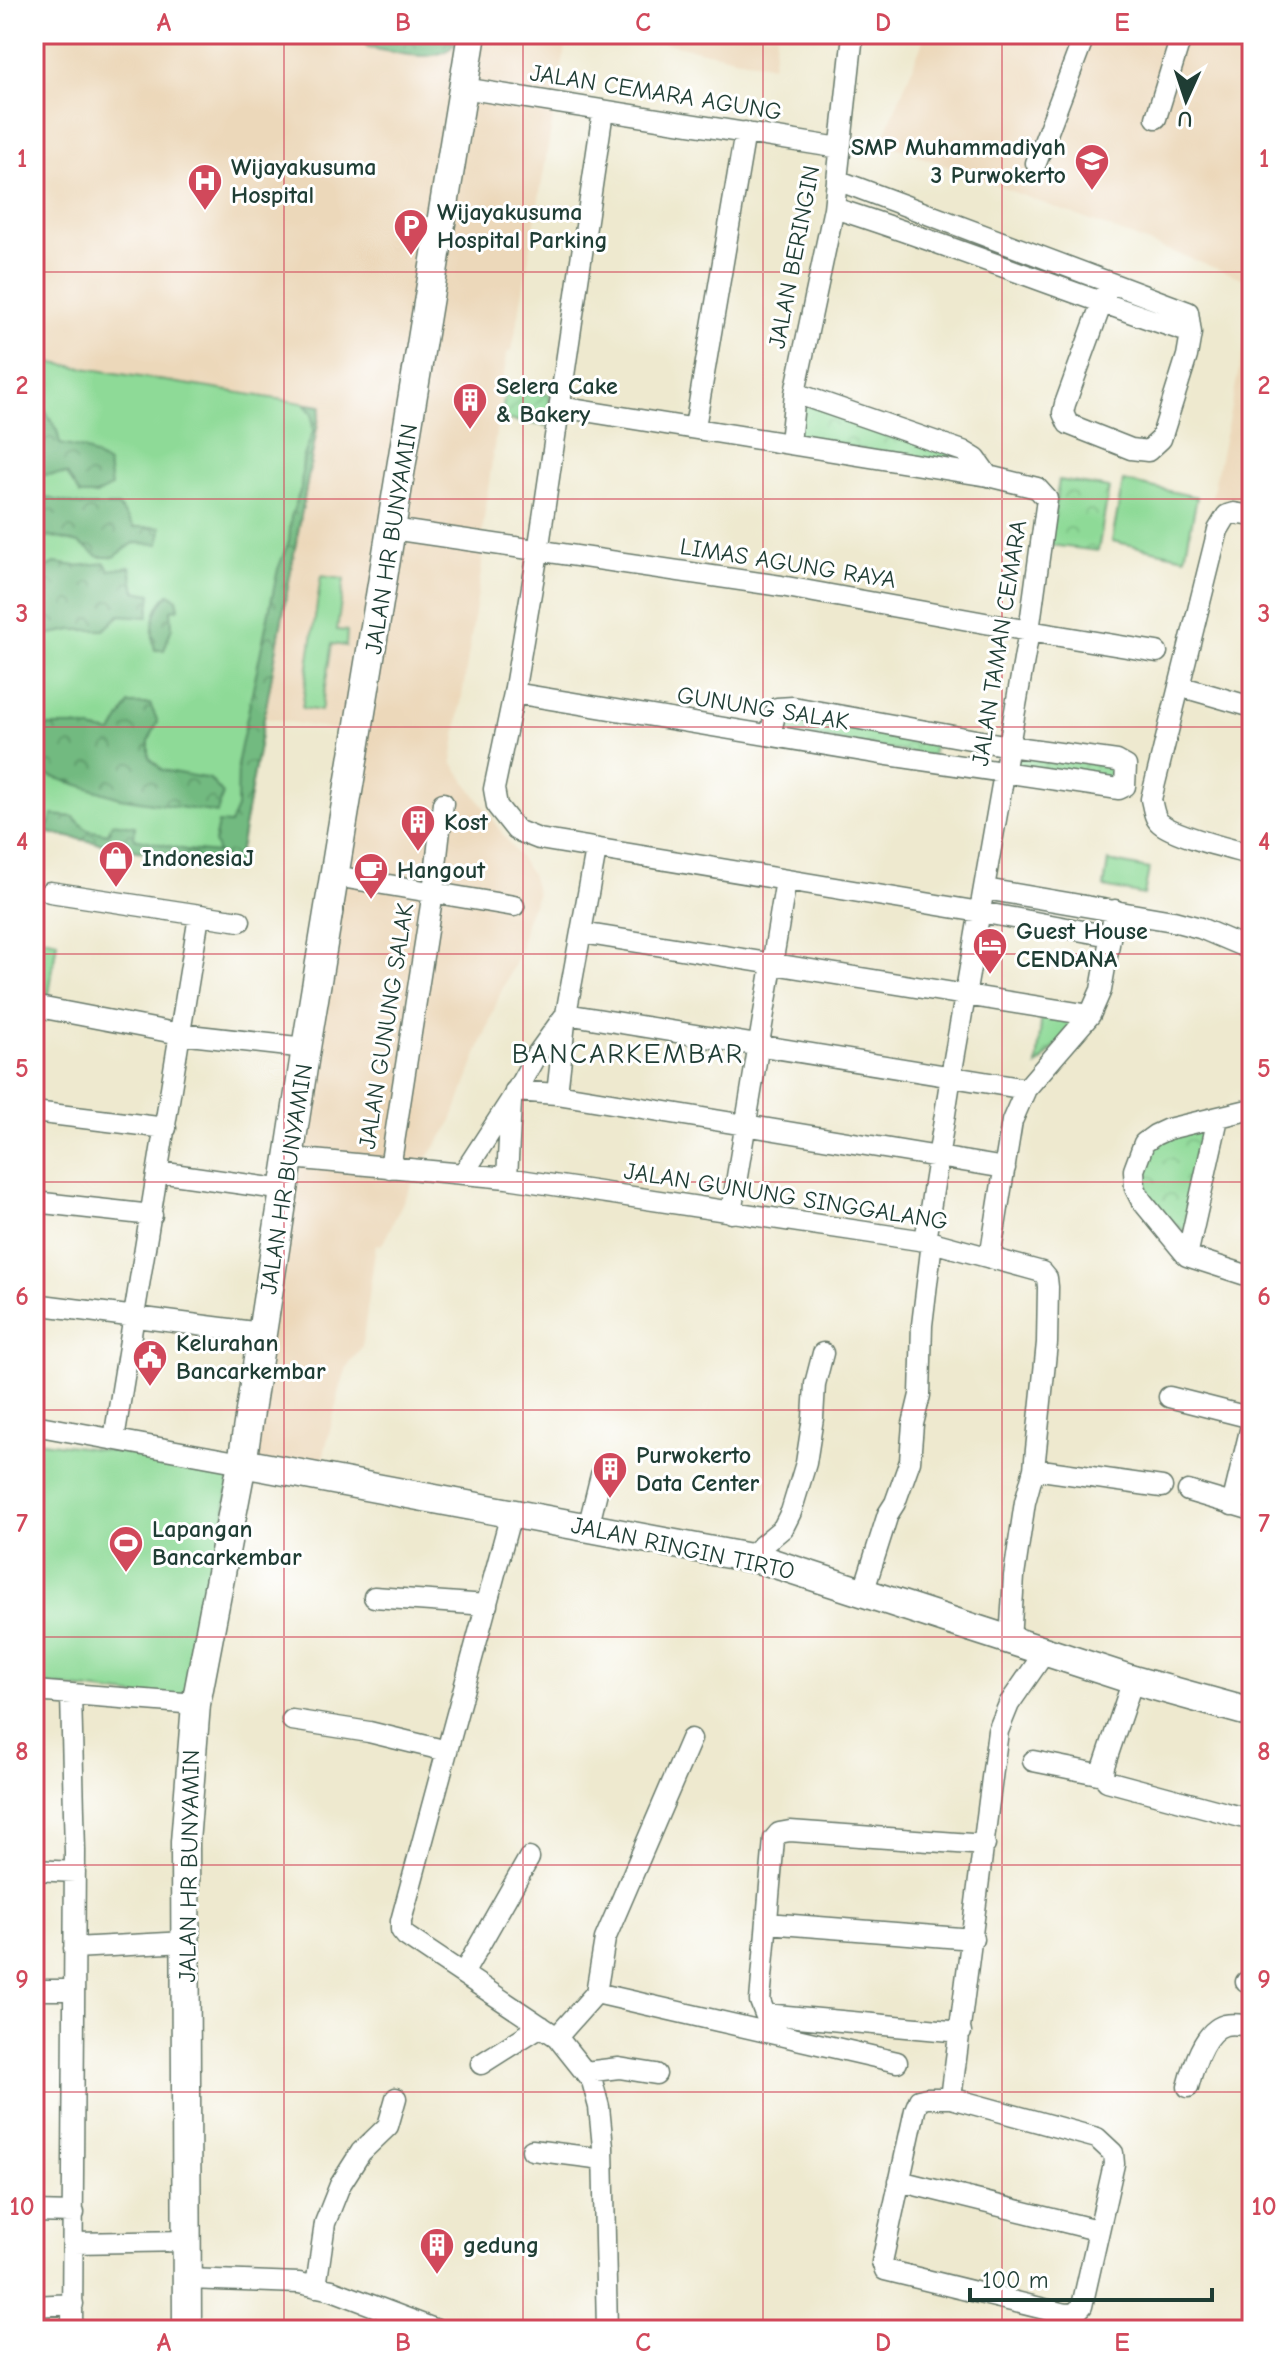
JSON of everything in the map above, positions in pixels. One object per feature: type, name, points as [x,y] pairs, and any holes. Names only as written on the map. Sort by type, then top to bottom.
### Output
[{"type":"main road","name":"JALAN HR BUNYAMIN","points":[[187,2330],[185,1842],[196,1704],[242,1463],[306,1048],[472,34]]},
{"type":"main road","name":"JALAN RINGIN TIRTO","points":[[242,1463],[766,1561],[1133,1680],[1252,1713]]},
{"type":"street","name":"JALAN BERINGIN","points":[[790,443],[795,393],[834,208],[853,34]]},
{"type":"street","points":[[1036,163],[1085,34]]},
{"type":"street","points":[[1156,118],[1182,34]]},
{"type":"street","name":"JALAN CEMARA AGUNG","points":[[463,88],[840,148]]},
{"type":"street","points":[[603,111],[538,552],[494,789],[497,806],[516,830],[527,835],[596,850],[1110,936]]},
{"type":"street","points":[[695,427],[745,132]]},
{"type":"street","points":[[837,180],[1185,311],[1189,314],[1191,333],[1187,356],[1161,439],[1148,451],[1131,449],[1068,424],[1064,419],[1065,404],[1109,283]]},
{"type":"street","points":[[899,228],[908,206]]},
{"type":"street","points":[[834,208],[899,228],[1101,304],[1191,333]]},
{"type":"street","points":[[1003,266],[1011,245]]},
{"type":"street","points":[[795,393],[963,451],[976,459],[988,476]]},
{"type":"street","name":"JALAN TAMAN CEMARA","points":[[560,407],[988,476],[1037,488],[1047,499],[1029,631],[938,1157],[928,1241],[920,1395],[913,1424],[909,1465],[888,1514],[863,1593]]},
{"type":"street","points":[[1252,516],[1234,513],[1227,515],[1221,524],[1152,788],[1154,814],[1160,823],[1252,855]]},
{"type":"street","name":"LIMAS AGUNG RAYA","points":[[392,529],[781,586],[1157,652]]},
{"type":"street","points":[[1179,686],[1252,707]]},
{"type":"street","name":"GUNUNG SALAK","points":[[514,693],[887,755],[1119,789],[1125,786],[1126,766],[1117,761],[1009,746]]},
{"type":"street","points":[[770,734],[775,710],[786,706],[1009,746]]},
{"type":"street","name":"JALAN GUNUNG SALAK","points":[[390,1168],[433,892],[443,803]]},
{"type":"street","points":[[557,1094],[566,1014],[596,850]]},
{"type":"street","name":"JALAN GUNUNG SALAK","points":[[335,876],[514,906]]},
{"type":"street","points":[[731,1213],[786,880]]},
{"type":"street","points":[[985,889],[1115,910],[1200,928],[1252,950]]},
{"type":"street","points":[[50,892],[240,921]]},
{"type":"street","points":[[990,1258],[1012,1121],[1026,1089],[1090,1015],[1101,990],[1115,910]]},
{"type":"street","points":[[114,1439],[199,916]]},
{"type":"street","points":[[582,933],[1090,1015]]},
{"type":"street","points":[[44,1008],[180,1034],[306,1048]]},
{"type":"street","points":[[566,1014],[1026,1089]]},
{"type":"street","points":[[463,1174],[535,1057],[566,1014]]},
{"type":"street","points":[[513,1095],[557,1094],[1005,1168]]},
{"type":"street","points":[[507,1178],[513,1095]]},
{"type":"street","points":[[1252,1110],[1168,1129],[1155,1135],[1144,1143],[1134,1170],[1135,1188],[1141,1200],[1187,1256],[1252,1277]]},
{"type":"street","points":[[34,1112],[166,1128]]},
{"type":"street","points":[[1187,1256],[1218,1118]]},
{"type":"street","name":"JALAN GUNUNG SINGGALANG","points":[[291,1158],[507,1178],[928,1241],[1037,1269],[1047,1278],[1047,1343],[1034,1469],[1025,1502],[1014,1576],[1010,1641]]},
{"type":"street","points":[[159,1172],[285,1190]]},
{"type":"street","points":[[34,1202],[152,1215]]},
{"type":"street","points":[[34,1304],[261,1333]]},
{"type":"street","points":[[747,1558],[783,1528],[788,1519],[806,1463],[815,1384],[823,1353]]},
{"type":"street","points":[[1169,1397],[1252,1420],[1232,1505]]},
{"type":"street","points":[[34,1425],[242,1463]]},
{"type":"street","points":[[1034,1469],[1162,1487]]},
{"type":"street","points":[[588,1528],[601,1475]]},
{"type":"street","points":[[1188,1491],[1252,1510]]},
{"type":"street","points":[[511,1514],[401,1930],[549,2031],[592,2081],[599,2107],[603,2159],[607,2330]]},
{"type":"street","points":[[374,1597],[487,1605]]},
{"type":"street","points":[[951,2098],[1002,1717],[1045,1652]]},
{"type":"street","points":[[1103,1775],[1133,1680]]},
{"type":"street","points":[[34,1691],[196,1704]]},
{"type":"street","points":[[71,1694],[75,1872],[75,2243],[72,2330]]},
{"type":"street","points":[[292,1720],[346,1727],[447,1751]]},
{"type":"street","points":[[481,2064],[549,2031],[596,1993],[605,1939],[691,1739]]},
{"type":"street","points":[[1033,1761],[1103,1775],[1114,1784],[1252,1820]]},
{"type":"street","points":[[961,2032],[765,2014],[760,2001],[774,1839],[779,1833],[790,1831],[985,1845]]},
{"type":"street","points":[[463,1974],[529,1858]]},
{"type":"street","points":[[34,1870],[75,1872]]},
{"type":"street","points":[[767,1923],[973,1939]]},
{"type":"street","points":[[74,1948],[186,1942]]},
{"type":"street","points":[[34,1990],[74,1990]]},
{"type":"street","points":[[596,1993],[897,2062]]},
{"type":"street","points":[[1188,2087],[1196,2061],[1218,2029],[1226,2025],[1252,2027]]},
{"type":"street","points":[[585,2072],[619,2068],[656,2074]]},
{"type":"street","points":[[316,2287],[325,2223],[340,2185],[361,2152],[388,2126],[396,2098]]},
{"type":"street","points":[[927,2098],[951,2098],[1097,2138],[1113,2153],[1114,2164],[1082,2306],[1075,2313],[1065,2314],[885,2270],[882,2262],[899,2181],[919,2100],[927,2098]]},
{"type":"street","points":[[532,2150],[603,2159]]},
{"type":"street","points":[[899,2181],[1097,2230]]},
{"type":"street","points":[[34,2212],[74,2213]]},
{"type":"street","points":[[75,2243],[187,2241]]},
{"type":"street","points":[[187,2279],[299,2283],[437,2330]]},
{"type":"street","points":[[34,2306],[73,2304]]},
{"type":"shaded area","points":[[34,34],[577,34],[576,44],[566,44],[518,319],[512,350],[507,353],[483,526],[482,566],[452,762],[531,874],[537,895],[525,922],[520,951],[500,994],[450,1126],[418,1171],[384,1241],[381,1245],[376,1244],[362,1347],[347,1367],[342,1382],[321,1478],[242,1463],[358,733],[264,718],[321,406],[34,359]]},
{"type":"shaded area","points":[[625,34],[777,34],[772,66]]},
{"type":"shaded area","points":[[906,34],[1252,34],[1252,282],[882,142],[924,38]]},
{"type":"shaded area","points":[[1252,309],[1252,501],[1212,496]]},
{"type":"green space","points":[[365,34],[435,37],[436,34],[463,34],[455,45],[444,52],[420,56],[368,48]]},
{"type":"green space","points":[[34,360],[321,406],[236,871],[45,832],[34,898]]},
{"type":"green space","points":[[506,387],[550,394],[547,426],[501,419]]},
{"type":"green space","points":[[799,400],[967,457],[977,469],[796,438]]},
{"type":"green space","points":[[304,404],[321,406],[236,871],[45,832],[53,815],[74,817],[87,830],[108,834],[112,823],[135,826],[134,838],[186,850],[218,853],[214,842],[218,823],[230,824],[237,808],[238,760],[278,569],[289,541],[291,517],[301,488],[303,459],[313,432],[312,413]]},
{"type":"green space","points":[[34,409],[44,409],[57,430],[60,444],[84,449],[108,464],[111,487],[96,495],[80,495],[67,474],[34,475]]},
{"type":"green space","points":[[1059,480],[1109,488],[1098,551],[1049,545]]},
{"type":"green space","points":[[1123,481],[1197,497],[1185,557],[1112,541]]},
{"type":"green space","points":[[34,495],[84,506],[118,506],[134,527],[161,527],[159,544],[134,543],[114,557],[99,557],[79,543],[49,536],[34,546]]},
{"type":"green space","points":[[54,563],[76,566],[105,563],[109,570],[130,567],[135,591],[151,594],[148,617],[120,615],[104,630],[72,630],[34,637],[34,573]]},
{"type":"green space","points":[[321,576],[344,579],[337,630],[347,631],[346,646],[332,644],[321,711],[302,708]]},
{"type":"green space","points":[[169,594],[177,599],[179,608],[171,610],[172,627],[164,650],[155,650],[154,620],[159,606]]},
{"type":"green space","points":[[129,704],[150,704],[158,722],[149,740],[149,757],[162,770],[210,779],[223,794],[217,813],[120,798],[34,771],[34,726],[74,726],[112,733]]},
{"type":"green space","points":[[782,709],[936,736],[932,756],[777,731]]},
{"type":"green space","points":[[1013,750],[1118,766],[1116,786],[1011,768]]},
{"type":"green space","points":[[1108,861],[1149,869],[1144,895],[1104,887]]},
{"type":"green space","points":[[34,936],[57,941],[48,1001],[34,999]]},
{"type":"green space","points":[[1042,1012],[1082,1018],[1037,1066]]},
{"type":"green space","points":[[1210,1126],[1186,1233],[1146,1199],[1139,1186],[1143,1155],[1154,1142]]},
{"type":"green space","name":"Lapangan Bancarkembar","points":[[34,1441],[231,1466],[201,1704],[34,1683]]},
{"type":"place","name":"SMP Muhammadiyah 3 Purwokerto","points":[[1092,192]]},
{"type":"place","name":"Wijayakusuma Hospital","points":[[205,212]]},
{"type":"place","name":"Wijayakusuma Hospital Parking","points":[[411,257]]},
{"type":"place","name":"Selera Cake & Bakery","points":[[470,431]]},
{"type":"place","name":"Kost","points":[[418,853]]},
{"type":"place","name":"IndonesiaJ","points":[[116,889]]},
{"type":"place","name":"Hangout","points":[[371,901]]},
{"type":"place","name":"Guest House CENDANA","points":[[990,976]]},
{"type":"place","name":"Kelurahan Bancarkembar","points":[[150,1388]]},
{"type":"place","name":"Purwokerto Data Center","points":[[610,1500]]},
{"type":"place","name":"Lapangan Bancarkembar","points":[[126,1574]]},
{"type":"place","name":"gedung","points":[[437,2276]]},
{"type":"district","name":"BANCARKEMBAR","points":[[628,1053]]}]
